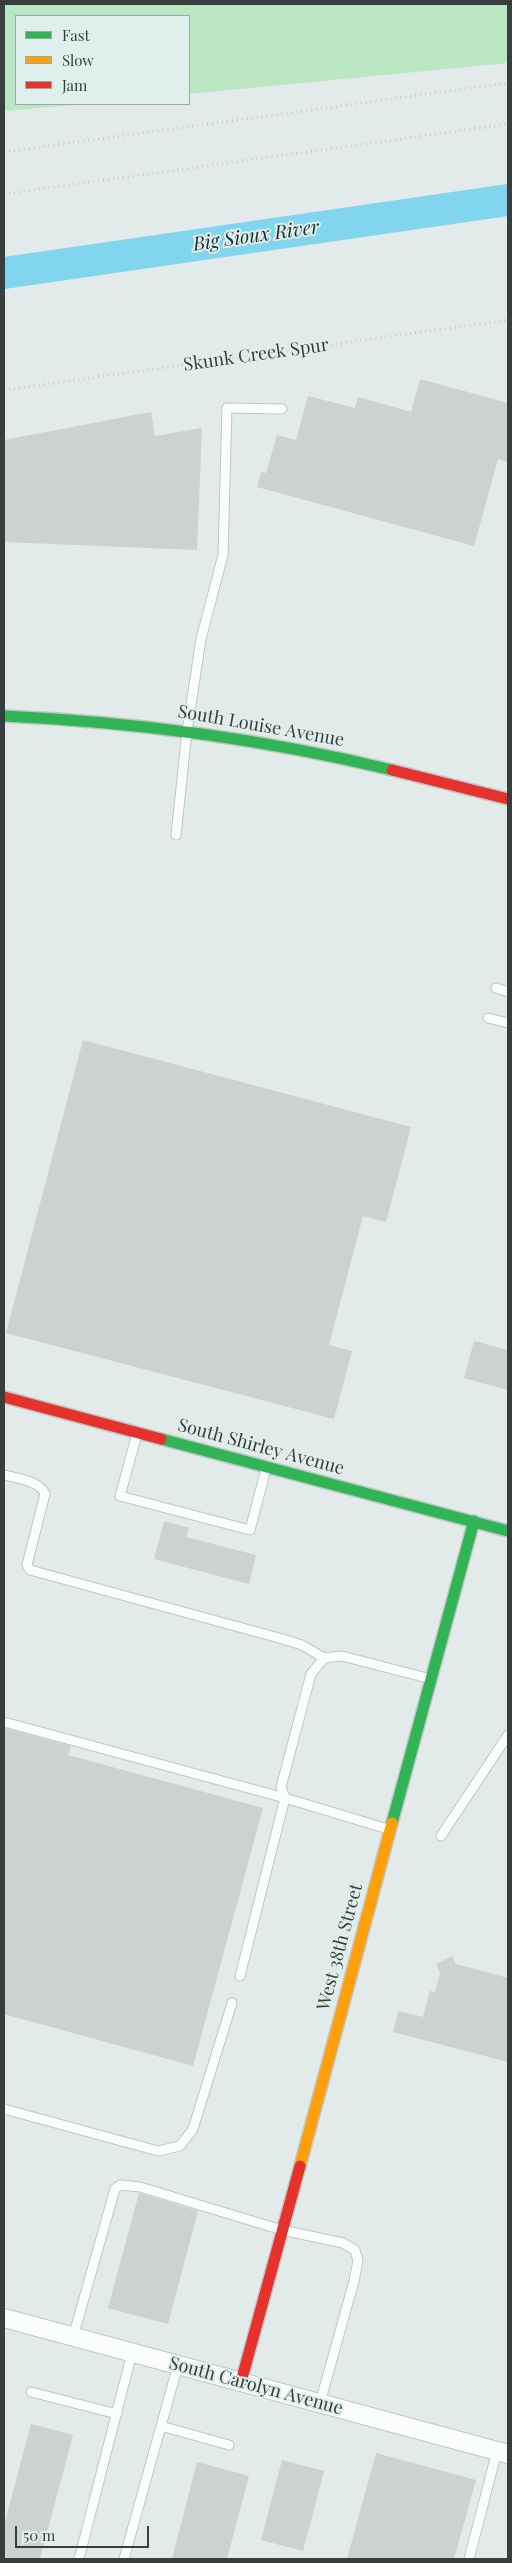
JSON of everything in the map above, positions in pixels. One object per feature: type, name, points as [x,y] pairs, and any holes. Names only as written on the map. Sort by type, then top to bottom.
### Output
[{"type":"street","name":"South Louise Avenue","points":[[4,716],[110,722],[187,731],[312,750],[508,799]]},
{"type":"street","name":"South Shirley Avenue","points":[[4,1397],[508,1531]]},
{"type":"street","name":"West 38th Street","points":[[241,2382],[474,1521]]},
{"type":"street","name":"South Carolyn Avenue","points":[[4,2318],[503,2453]]},
{"type":"lane","points":[[176,835],[187,731],[201,639],[223,555],[227,408],[282,409]]},
{"type":"lane","points":[[496,988],[508,992]]},
{"type":"lane","points":[[488,1018],[508,1023]]},
{"type":"lane","points":[[137,1432],[120,1496],[250,1530],[267,1467]]},
{"type":"lane","points":[[4,1474],[36,1484],[43,1489],[45,1494],[27,1565],[30,1570],[279,1638],[302,1646],[324,1658],[342,1656],[431,1679]]},
{"type":"lane","points":[[240,1976],[285,1798],[281,1787],[311,1674],[324,1658]]},
{"type":"lane","points":[[4,1722],[285,1798],[390,1830]]},
{"type":"lane","points":[[441,1836],[508,1735]]},
{"type":"lane","points":[[4,2109],[158,2151],[180,2146],[193,2129],[232,2003]]},
{"type":"lane","points":[[73,2337],[115,2189],[120,2185],[140,2187],[282,2230],[344,2243],[355,2250],[358,2261],[320,2404]]},
{"type":"lane","points":[[80,2559],[132,2353]]},
{"type":"lane","points":[[124,2559],[178,2365]]},
{"type":"lane","points":[[31,2392],[117,2414]]},
{"type":"lane","points":[[161,2426],[229,2445]]},
{"type":"lane","points":[[469,2559],[503,2453]]},
{"type":"path","points":[[4,152],[508,83]]},
{"type":"path","points":[[4,194],[508,124]]},
{"type":"path","name":"Skunk Creek Spur","points":[[4,390],[508,320]]},
{"type":"green space","points":[[4,4],[508,4],[508,63],[190,94],[190,15],[15,15],[15,105],[72,105],[4,111]]},
{"type":"building","points":[[420,379],[508,403],[508,462],[498,459],[474,546],[257,487],[261,472],[266,473],[277,435],[296,440],[308,396],[355,408],[358,397],[411,412]]},
{"type":"building","points":[[151,412],[155,436],[202,428],[197,550],[4,542],[4,440]]},
{"type":"building","points":[[83,1040],[411,1127],[386,1222],[363,1216],[329,1345],[352,1351],[334,1419],[6,1333]]},
{"type":"building","points":[[474,1341],[508,1350],[508,1390],[464,1378]]},
{"type":"building","points":[[164,1521],[189,1528],[186,1537],[256,1555],[249,1584],[154,1559]]},
{"type":"building","points":[[4,1728],[71,1746],[68,1755],[263,1808],[193,2066],[4,2014]]},
{"type":"building","points":[[452,1956],[456,1964],[508,1978],[508,2062],[393,2032],[398,2011],[423,2017],[430,1991],[435,1992],[440,1973],[436,1964]]},
{"type":"building","points":[[139,2193],[198,2211],[168,2324],[108,2308]]},
{"type":"building","points":[[31,2424],[73,2435],[40,2559],[4,2559],[4,2525]]},
{"type":"building","points":[[376,2453],[476,2480],[454,2559],[347,2559]]},
{"type":"building","points":[[282,2460],[324,2471],[303,2551],[261,2540]]},
{"type":"building","points":[[197,2462],[249,2476],[227,2559],[172,2559]]},
{"type":"waterway","name":"Big Sioux River","points":[[4,273],[508,200]]},
{"type":"traffic: fast","points":[[4,716],[102,723],[199,734],[296,749],[392,770]]},
{"type":"traffic: fast","points":[[161,1439],[508,1531]]},
{"type":"traffic: fast","points":[[392,1823],[474,1521]]},
{"type":"traffic: slow","points":[[300,2166],[392,1823]]},
{"type":"traffic: jam","points":[[392,770],[508,799]]},
{"type":"traffic: jam","points":[[4,1397],[161,1439]]},
{"type":"traffic: jam","points":[[241,2382],[300,2166]]}]
